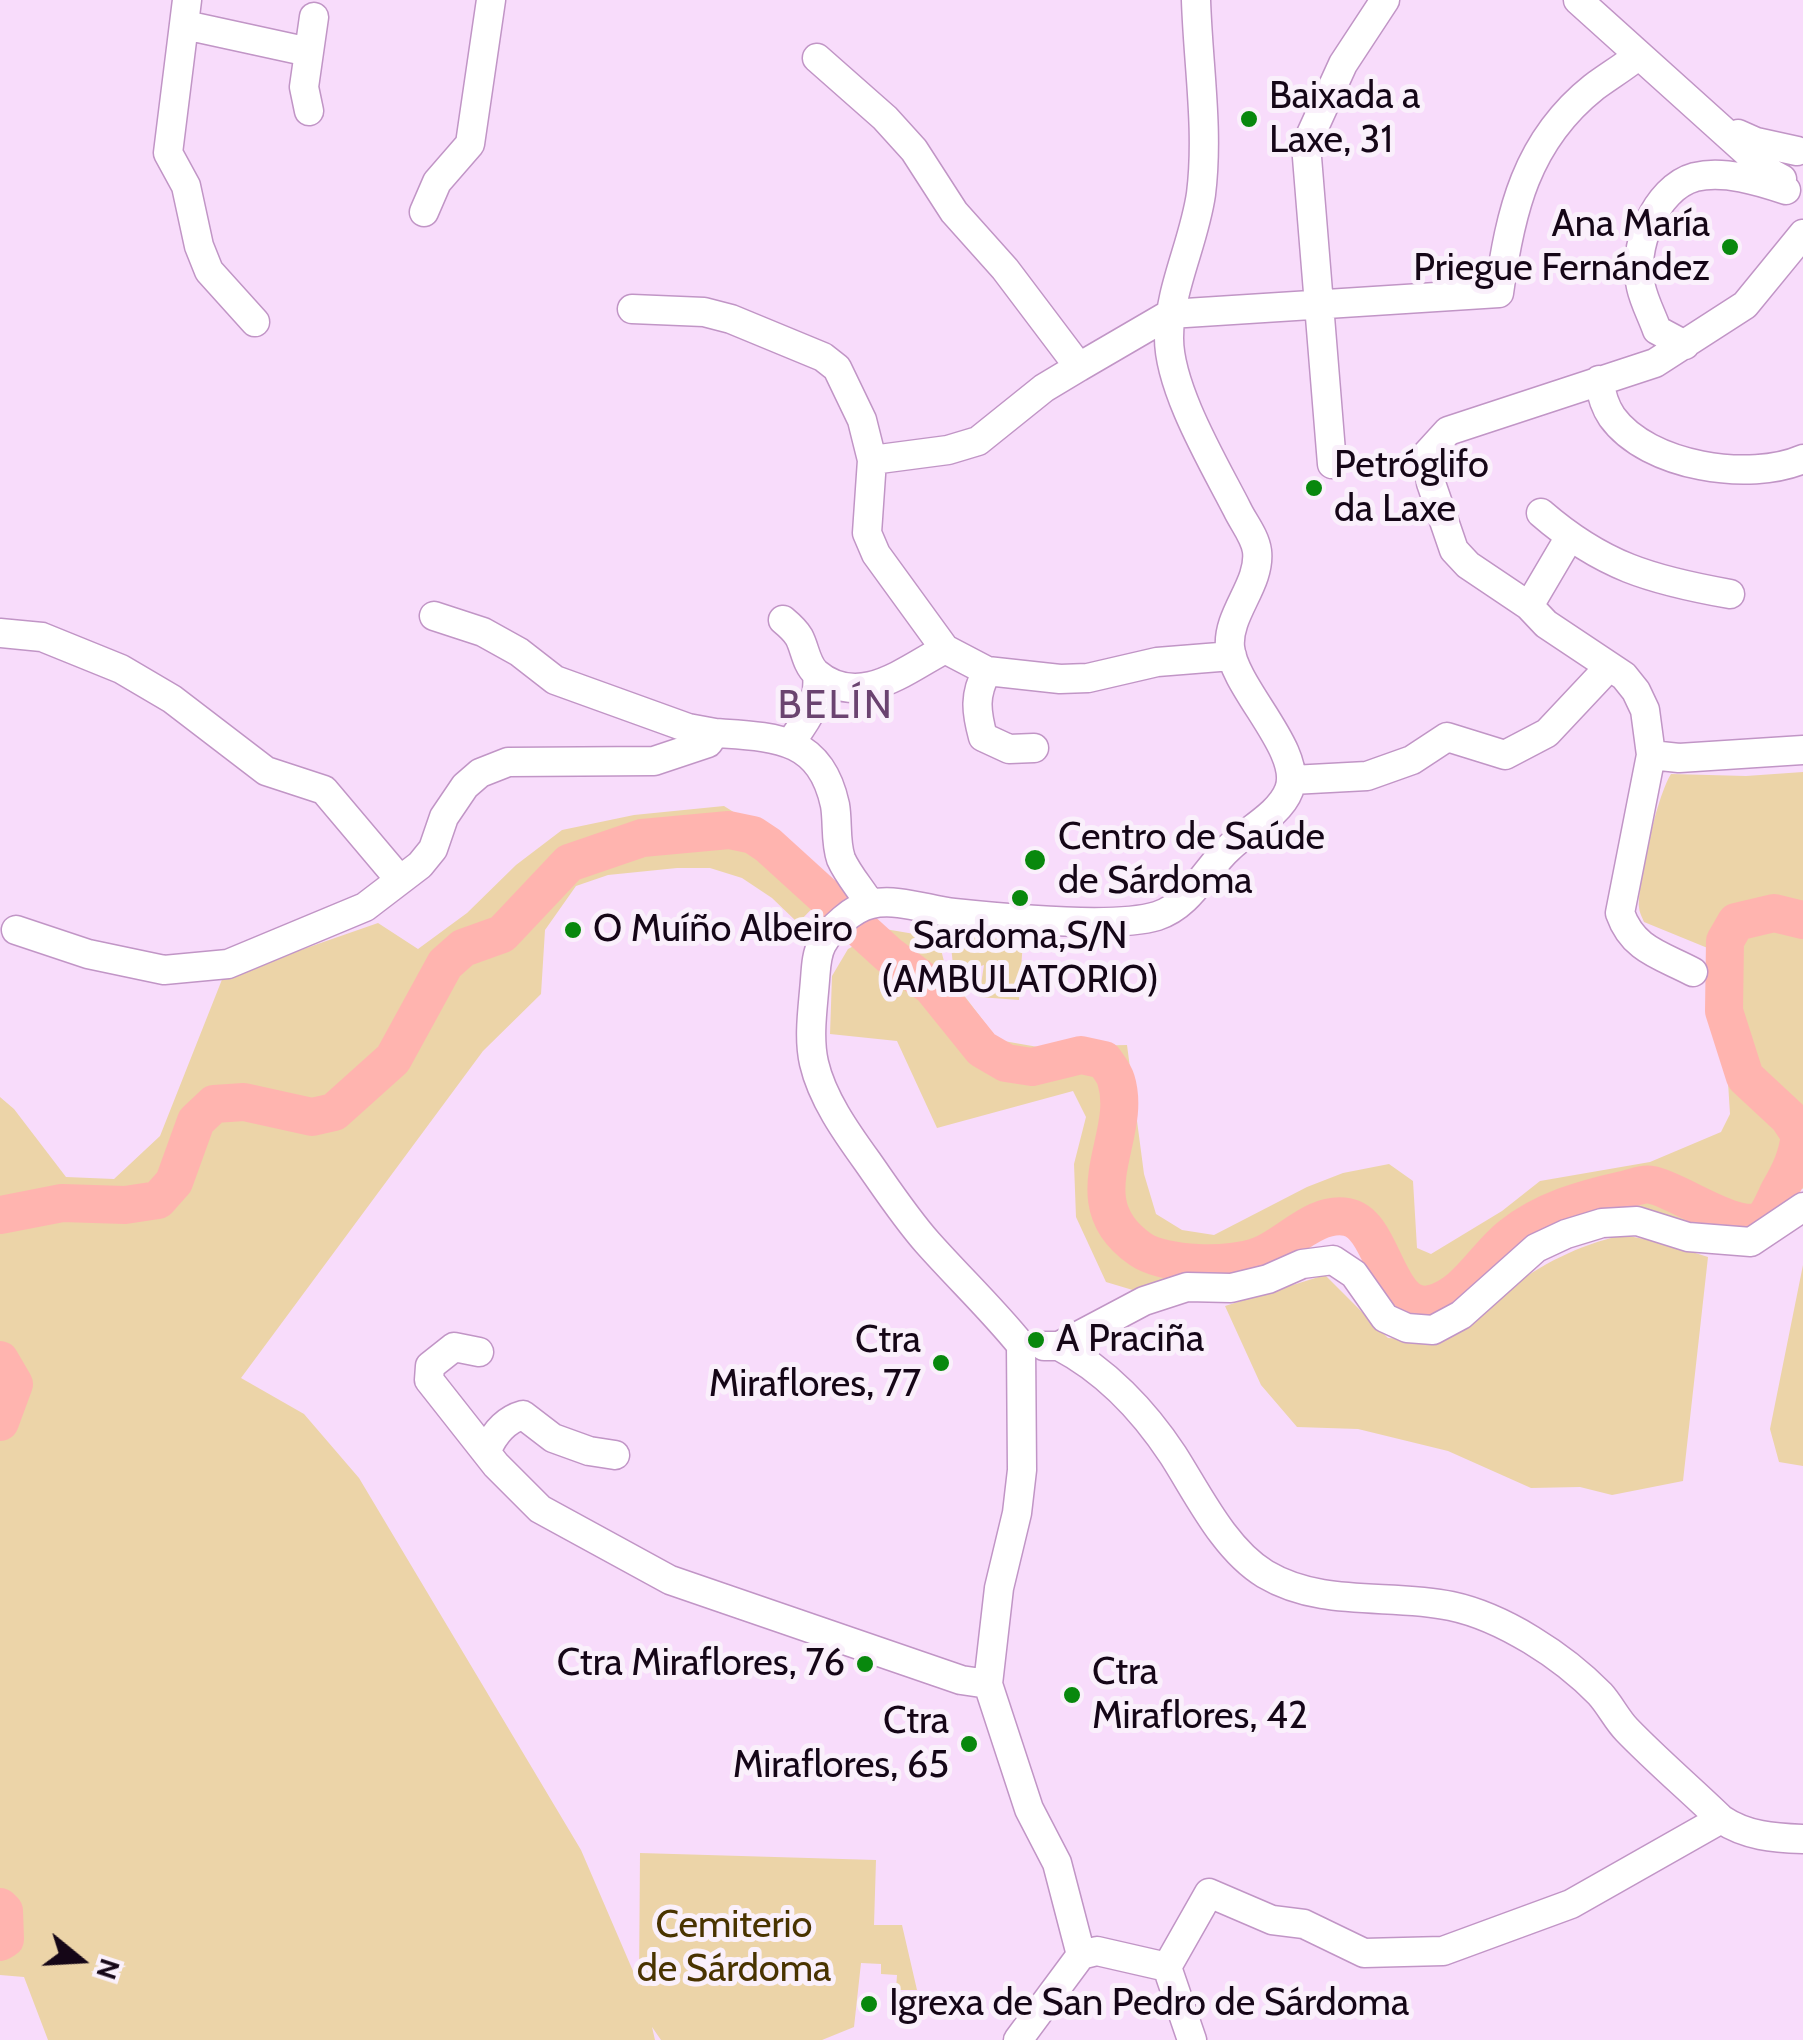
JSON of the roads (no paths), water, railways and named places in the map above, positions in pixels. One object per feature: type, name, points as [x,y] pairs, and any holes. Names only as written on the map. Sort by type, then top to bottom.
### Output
[{"type":"street","points":[[424,212],[437,182],[470,144],[491,0]]},
{"type":"street","points":[[1081,1955],[1057,1863],[1029,1809],[988,1684],[999,1588],[1017,1513],[1022,1470],[1021,1345],[924,1238],[850,1138],[816,1072],[812,1045],[821,946],[866,906],[886,903],[953,913],[1108,921],[1156,916],[1186,899],[1222,854],[1283,801],[1292,780],[1284,751],[1229,644],[1258,554],[1256,543],[1202,440],[1178,381],[1169,344],[1170,314],[1195,227],[1204,159],[1196,0]]},
{"type":"street","points":[[1332,464],[1306,146],[1343,64],[1385,0]]},
{"type":"street","points":[[1578,0],[1792,192]]},
{"type":"street","points":[[256,322],[209,271],[199,246],[186,186],[168,153],[186,12],[309,52]]},
{"type":"street","points":[[309,110],[304,87],[314,16]]},
{"type":"street","points":[[872,460],[948,450],[978,441],[1044,388],[1170,314],[1500,294],[1515,204],[1540,148],[1569,111],[1639,55]]},
{"type":"street","points":[[817,58],[885,118],[914,150],[954,212],[1005,269],[1078,367]]},
{"type":"street","points":[[1723,127],[1756,142],[1800,150]]},
{"type":"street","points":[[1694,972],[1638,944],[1626,932],[1620,913],[1650,755],[1645,710],[1636,691],[1609,667],[1546,624],[1529,606],[1468,565],[1454,550],[1431,483],[1426,454],[1448,431],[1655,362],[1745,305],[1800,237],[1801,214],[1783,168],[1800,150]]},
{"type":"street","points":[[1685,345],[1658,330],[1640,285],[1639,254],[1652,217],[1670,190],[1694,178],[1726,176],[1792,192]]},
{"type":"street","points":[[632,309],[704,312],[731,319],[823,357],[837,368],[862,420],[872,460],[866,533],[876,554],[945,649],[987,670],[1060,679],[1088,678],[1157,662],[1232,656]]},
{"type":"street","points":[[1599,380],[1613,418],[1644,446],[1698,466],[1730,469],[1792,463],[1803,458]]},
{"type":"street","points":[[1540,513],[1569,538],[1634,572],[1730,594]]},
{"type":"street","points":[[1529,606],[1569,538]]},
{"type":"street","points":[[434,616],[483,632],[519,652],[556,680],[688,728],[792,742],[829,782],[842,862],[866,906]]},
{"type":"street","points":[[783,620],[798,634],[817,674],[850,690],[868,689],[945,649]]},
{"type":"street","points":[[0,633],[42,637],[122,668],[172,700],[266,771],[324,790],[400,880]]},
{"type":"street","points":[[1292,780],[1367,776],[1412,760],[1448,737],[1505,755],[1547,733],[1609,667]]},
{"type":"street","points":[[987,670],[978,687],[976,708],[983,737],[1009,749],[1034,748]]},
{"type":"street","points":[[792,742],[815,708],[819,695],[817,674]]},
{"type":"street","points":[[16,930],[88,954],[164,970],[228,964],[365,908],[420,865],[433,848],[444,818],[465,786],[480,773],[508,762],[654,761],[708,743],[716,733]]},
{"type":"street","points":[[1650,755],[1679,758],[1803,750]]},
{"type":"street","points":[[1058,1346],[1144,1301],[1187,1287],[1231,1288],[1268,1279],[1302,1264],[1333,1260],[1354,1274],[1386,1318],[1407,1328],[1432,1330],[1462,1315],[1536,1248],[1566,1234],[1602,1223],[1636,1220],[1688,1238],[1751,1242],[1803,1207]]},
{"type":"street","points":[[1021,1345],[1058,1346],[1091,1363],[1122,1392],[1170,1451],[1236,1549],[1264,1574],[1294,1587],[1347,1598],[1450,1606],[1496,1620],[1540,1646],[1600,1694],[1624,1728],[1734,1828],[1771,1838],[1803,1839]]},
{"type":"street","points":[[479,1352],[454,1347],[430,1366],[429,1380],[496,1465],[540,1510],[670,1580],[961,1680],[988,1684]]},
{"type":"street","points":[[487,1450],[493,1437],[512,1418],[523,1415],[553,1438],[589,1451],[615,1455]]},
{"type":"street","points":[[1192,2040],[1167,1967],[1209,1893],[1272,1920],[1304,1924],[1364,1952],[1443,1952],[1571,1904],[1722,1819]]},
{"type":"street","points":[[1018,2040],[1081,1955],[1097,1951],[1167,1967]]},
{"type":"waterway","points":[[0,1215],[62,1203],[125,1205],[158,1200],[174,1182],[196,1121],[214,1104],[244,1102],[312,1117],[334,1112],[393,1059],[445,964],[463,948],[502,934],[569,863],[642,838],[729,830],[753,835],[768,845],[889,955],[932,987],[982,1049],[1006,1063],[1032,1067],[1081,1055],[1104,1060],[1115,1077],[1119,1102],[1106,1189],[1109,1210],[1120,1230],[1140,1249],[1181,1262],[1247,1260],[1323,1219],[1347,1217],[1360,1223],[1370,1235],[1404,1295],[1416,1303],[1431,1304],[1455,1293],[1524,1227],[1564,1207],[1608,1193],[1652,1185],[1726,1218],[1754,1223],[1764,1218],[1790,1171],[1800,1135],[1788,1117],[1745,1077],[1724,1011],[1725,941],[1736,922],[1774,913],[1803,920]]},
{"type":"waterway","points":[[0,1360],[14,1384],[0,1422]]},
{"type":"waterway","points":[[0,1907],[4,1911],[5,1939],[0,1942]]},
{"type":"place","name":"Baixada a Laxe, 31","points":[[1249,119]]},
{"type":"place","name":"Ana María Priegue Fernández","points":[[1730,247]]},
{"type":"place","name":"Petróglifo da Laxe","points":[[1314,488]]},
{"type":"place","name":"Centro de Saúde de Sárdoma","points":[[1035,860]]},
{"type":"place","name":"Sardoma,S/N (AMBULATORIO)","points":[[1020,898]]},
{"type":"place","name":"O Muíño Albeiro","points":[[573,930]]},
{"type":"place","name":"A Praciña","points":[[1036,1340]]},
{"type":"place","name":"Ctra Miraflores, 77","points":[[941,1363]]},
{"type":"place","name":"Ctra Miraflores, 76","points":[[865,1664]]},
{"type":"place","name":"Ctra Miraflores, 42","points":[[1072,1695]]},
{"type":"place","name":"Ctra Miraflores, 65","points":[[969,1744]]},
{"type":"place","name":"Igrexa de San Pedro de Sárdoma","points":[[869,2004]]},
{"type":"district","name":"BELÍN","points":[[836,706]]},
{"type":"park label","name":"Cemiterio de Sárdoma","points":[[734,1948]]}]
